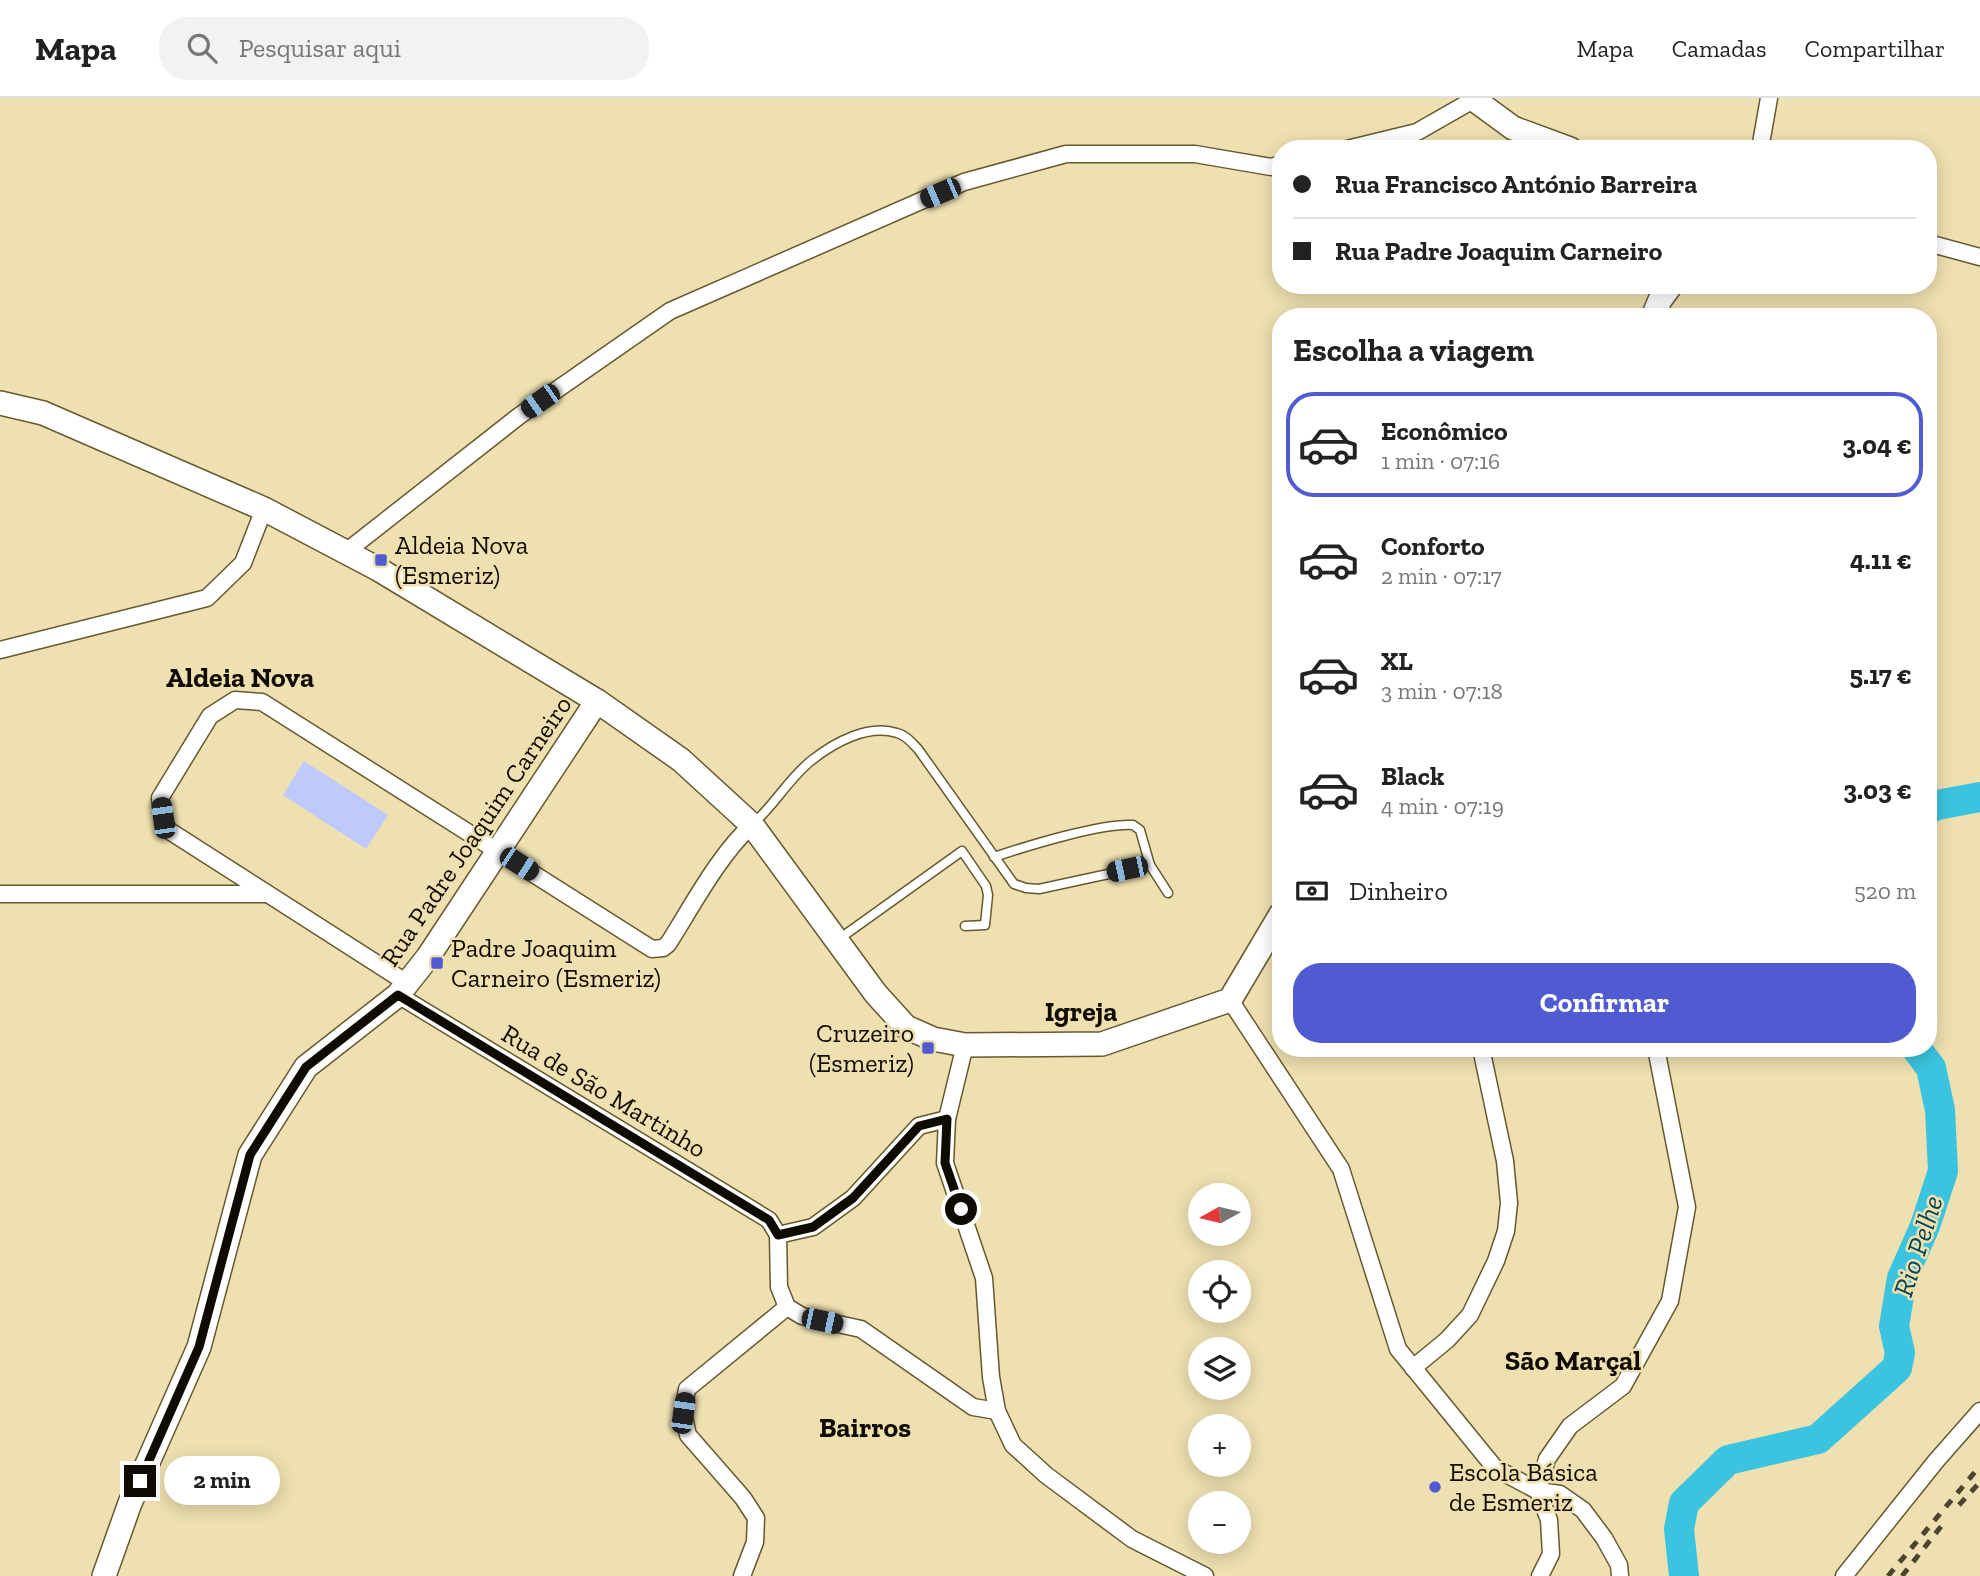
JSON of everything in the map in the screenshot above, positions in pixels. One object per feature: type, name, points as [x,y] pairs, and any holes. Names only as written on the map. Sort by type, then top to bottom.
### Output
[{"type":"street","points":[[1762,140],[1769,98]]},
{"type":"street","points":[[1385,140],[1418,132],[1472,99],[1513,128],[1546,140]]},
{"type":"street","points":[[347,551],[519,415],[670,311],[964,182],[1066,154],[1195,154],[1272,167]]},
{"type":"street","points":[[1937,245],[1980,257]]},
{"type":"street","points":[[0,403],[43,413],[264,509],[347,551],[597,701],[681,760],[752,825],[896,1018],[917,1033],[965,1045],[1102,1044],[1230,1000],[1272,929]]},
{"type":"street","points":[[0,650],[207,598],[243,563],[264,509]]},
{"type":"street","name":"Rua de São Martinho","points":[[752,825],[742,833],[668,944],[658,950],[652,949],[262,702],[235,700],[211,716],[160,798],[168,830],[266,894],[402,989],[769,1220],[778,1235]]},
{"type":"street","name":"Rua Padre Joaquim Carneiro","points":[[104,1576],[130,1503],[199,1347],[250,1155],[306,1067],[402,989],[428,957],[597,701]]},
{"type":"street","points":[[0,894],[266,894]]},
{"type":"street","points":[[1230,1000],[1341,1169],[1398,1349],[1495,1468],[1538,1491],[1560,1494],[1583,1510],[1604,1538],[1619,1565],[1620,1576]]},
{"type":"street","points":[[965,1045],[947,1119],[945,1163],[984,1278],[991,1377],[997,1411],[1013,1445],[1046,1475],[1132,1539],[1205,1576]]},
{"type":"street","points":[[1413,1368],[1447,1340],[1470,1315],[1496,1261],[1506,1231],[1509,1202],[1505,1161],[1482,1057]]},
{"type":"street","points":[[1540,1576],[1551,1554],[1549,1520],[1538,1491],[1547,1459],[1570,1426],[1623,1386],[1670,1301],[1687,1207],[1658,1057]]},
{"type":"street","points":[[947,1119],[919,1126],[853,1198],[813,1227],[778,1235],[779,1287],[787,1307],[802,1316],[861,1329],[973,1407],[997,1411]]},
{"type":"street","points":[[742,1576],[755,1542],[756,1518],[743,1498],[688,1435],[683,1413],[687,1389],[787,1307]]},
{"type":"street","points":[[1844,1576],[1980,1410]]},
{"type":"lane","points":[[752,825],[811,760],[849,737],[881,730],[898,733],[918,749],[1014,884],[1039,888],[1150,865]]},
{"type":"lane","points":[[994,857],[1077,834],[1133,825],[1140,830],[1150,865],[1168,893]]},
{"type":"lane","points":[[837,940],[962,851],[986,886],[988,895],[985,925],[965,926]]},
{"type":"shaded area","points":[[304,761],[388,815],[366,849],[283,795]]},
{"type":"waterway","name":"Rio Pelhe","points":[[1937,805],[1980,797]]},
{"type":"waterway","name":"Rio Pelhe","points":[[1684,1576],[1679,1529],[1684,1503],[1728,1460],[1818,1439],[1897,1368],[1900,1353],[1894,1326],[1902,1278],[1925,1226],[1943,1171],[1940,1110],[1931,1068],[1923,1057]]},
{"type":"railway","points":[[1888,1576],[1980,1466]]},
{"type":"railway","points":[[1959,1505],[1980,1482]]},
{"type":"railway","points":[[1902,1576],[1943,1524]]},
{"type":"place","name":"Aldeia Nova (Esmeriz)","points":[[381,560]]},
{"type":"place","name":"Padre Joaquim Carneiro (Esmeriz)","points":[[437,963]]},
{"type":"place","name":"Cruzeiro (Esmeriz)","points":[[928,1048]]},
{"type":"place","name":"Escola Básica de Esmeriz","points":[[1435,1487]]},
{"type":"district","name":"Aldeia Nova","points":[[240,677]]},
{"type":"district","name":"Igreja","points":[[1081,1011]]},
{"type":"district","name":"São Marçal","points":[[1573,1360]]},
{"type":"district","name":"Bairros","points":[[865,1427]]},
{"type":"route","points":[[140,1481],[199,1347],[250,1155],[306,1067],[398,995],[769,1220],[778,1235],[813,1227],[853,1198],[919,1126],[947,1119],[945,1163],[961,1209]]}]
